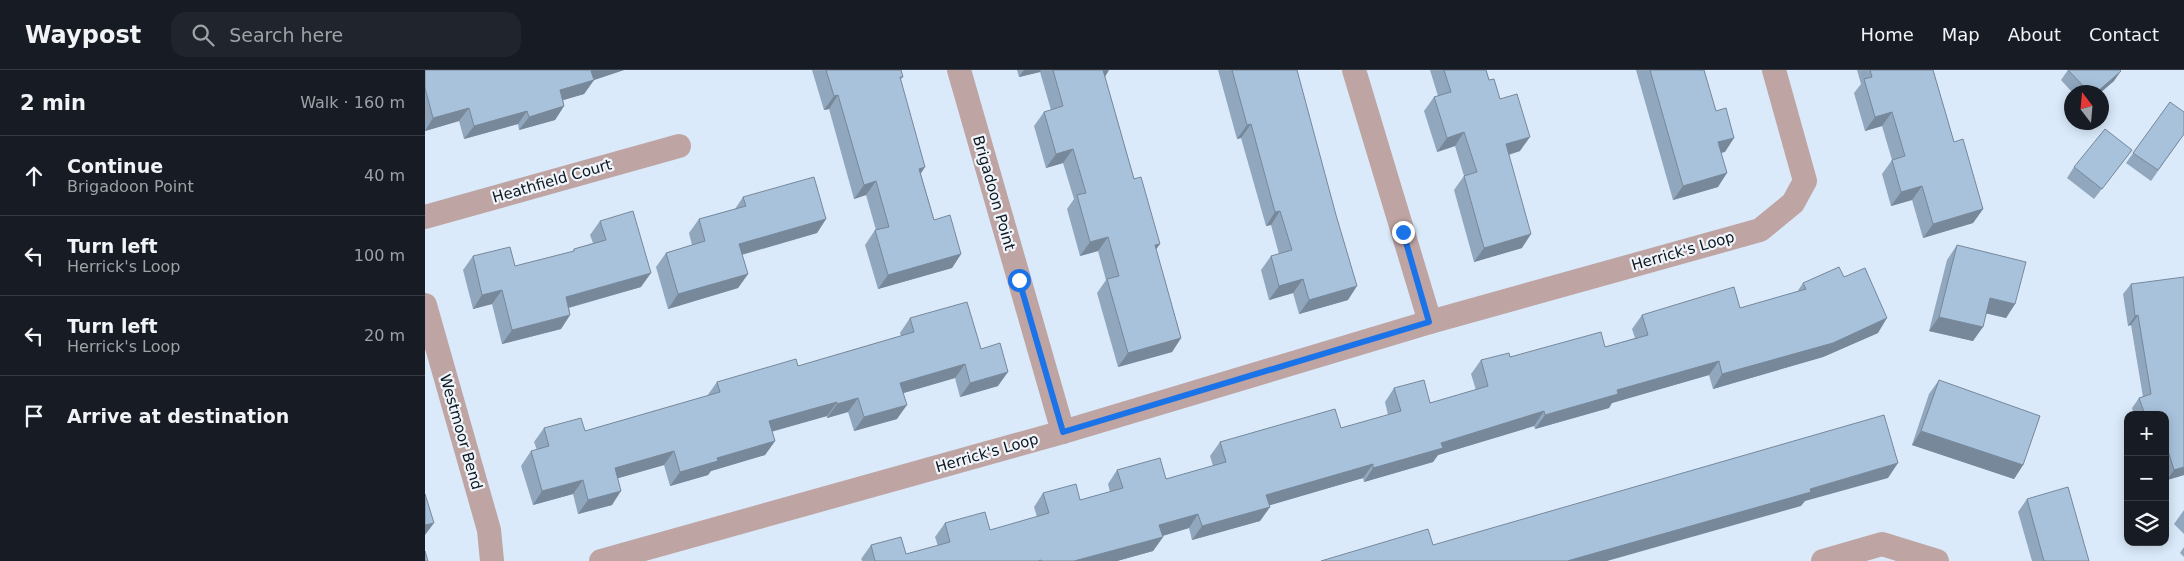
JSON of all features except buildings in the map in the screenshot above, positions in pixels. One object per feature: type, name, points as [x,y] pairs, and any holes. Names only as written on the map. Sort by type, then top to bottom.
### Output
[{"type":"street","name":"Brigadoon Point","points":[[959,70],[1063,432]]},
{"type":"street","points":[[1354,70],[1429,322]]},
{"type":"street","name":"Herrick's Loop","points":[[601,561],[1063,432],[1429,322],[1760,230],[1793,203],[1805,181],[1774,70]]},
{"type":"street","name":"Heathfield Court","points":[[425,217],[679,146]]},
{"type":"street","name":"Westmoor Bend","points":[[425,304],[489,530],[492,561]]},
{"type":"street","points":[[1823,561],[1882,544],[1937,561]]},
{"type":"route","points":[[1019,280],[1063,432],[1429,322],[1403,232]]}]
